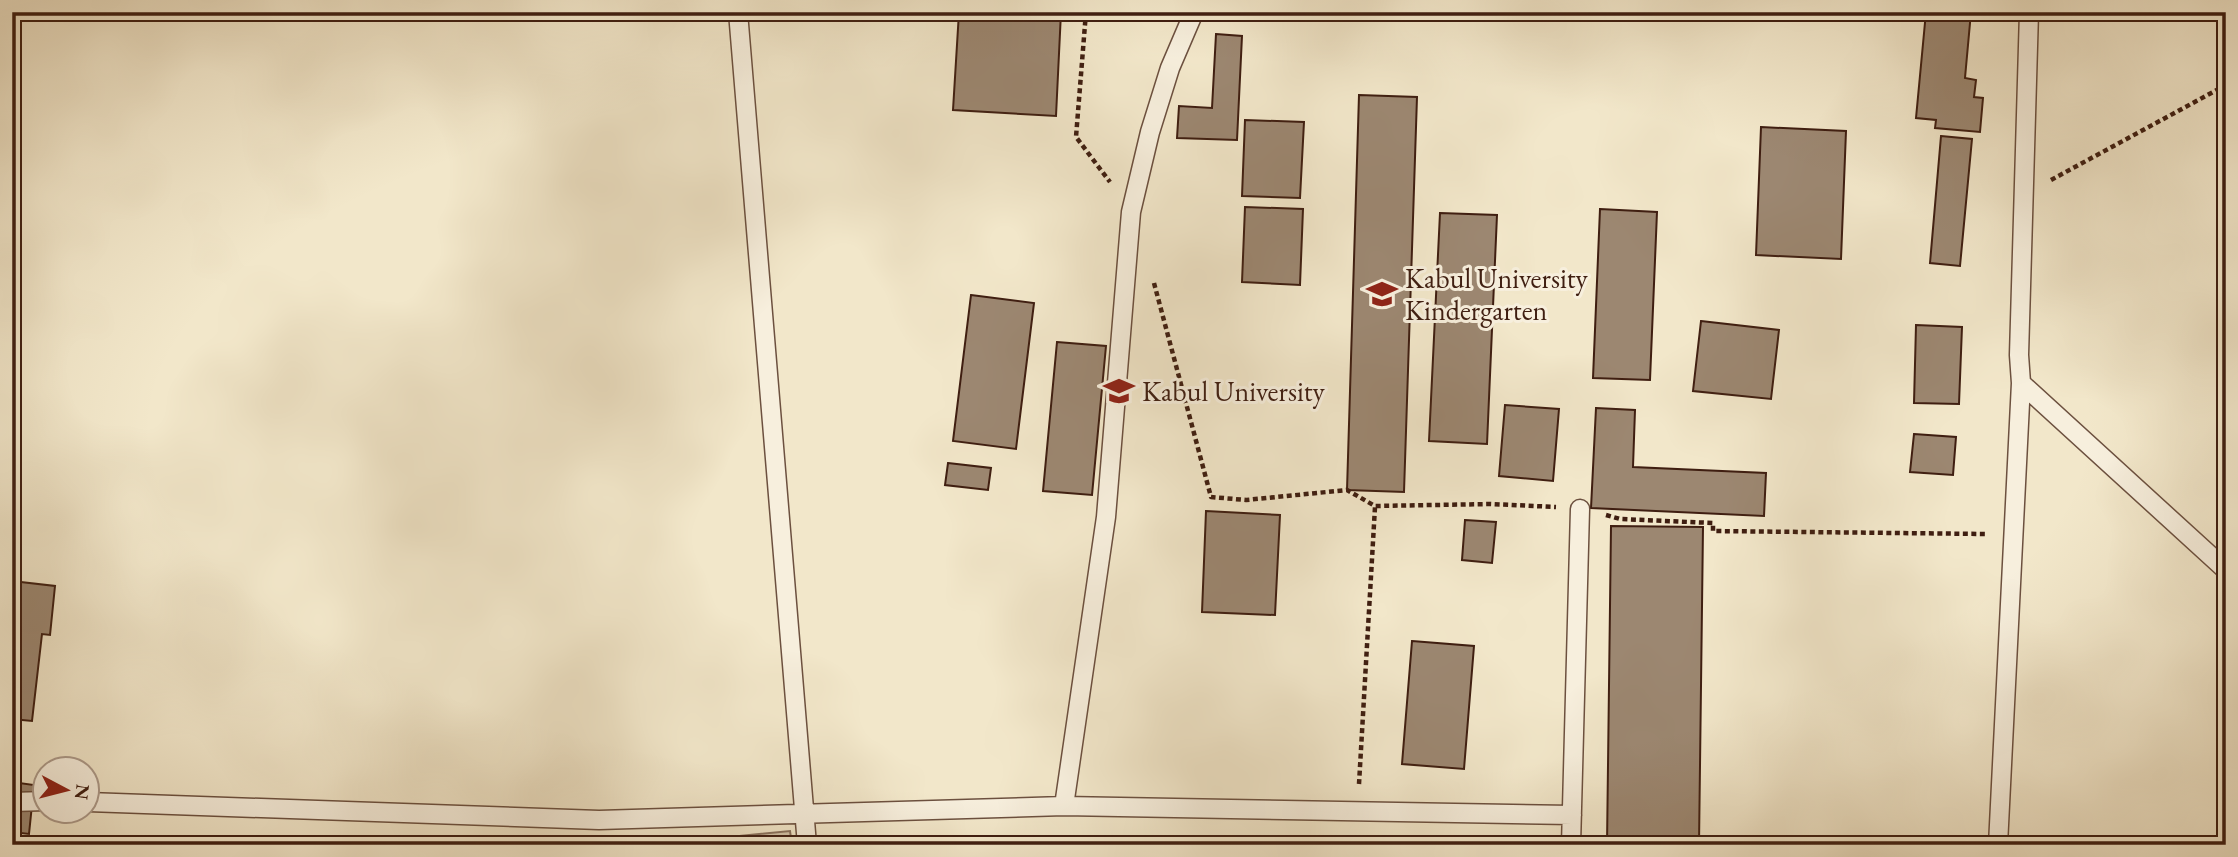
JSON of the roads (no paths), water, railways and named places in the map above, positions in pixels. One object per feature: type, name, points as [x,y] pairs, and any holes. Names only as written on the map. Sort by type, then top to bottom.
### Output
[{"type":"lane","points":[[738,12],[807,845]]},
{"type":"lane","points":[[1064,806],[1106,517],[1131,212],[1150,132],[1170,68],[1194,12]]},
{"type":"lane","points":[[1998,845],[2021,383],[2029,12]]},
{"type":"lane","points":[[2021,383],[2226,570]]},
{"type":"lane","points":[[1571,845],[1580,509]]},
{"type":"lane","points":[[12,802],[32,801]]},
{"type":"lane","points":[[102,802],[599,820],[1064,806],[1572,815]]},
{"type":"place","name":"Kabul University Kindergarten","points":[[1382,294]]},
{"type":"place","name":"Kabul University","points":[[1119,391]]}]
